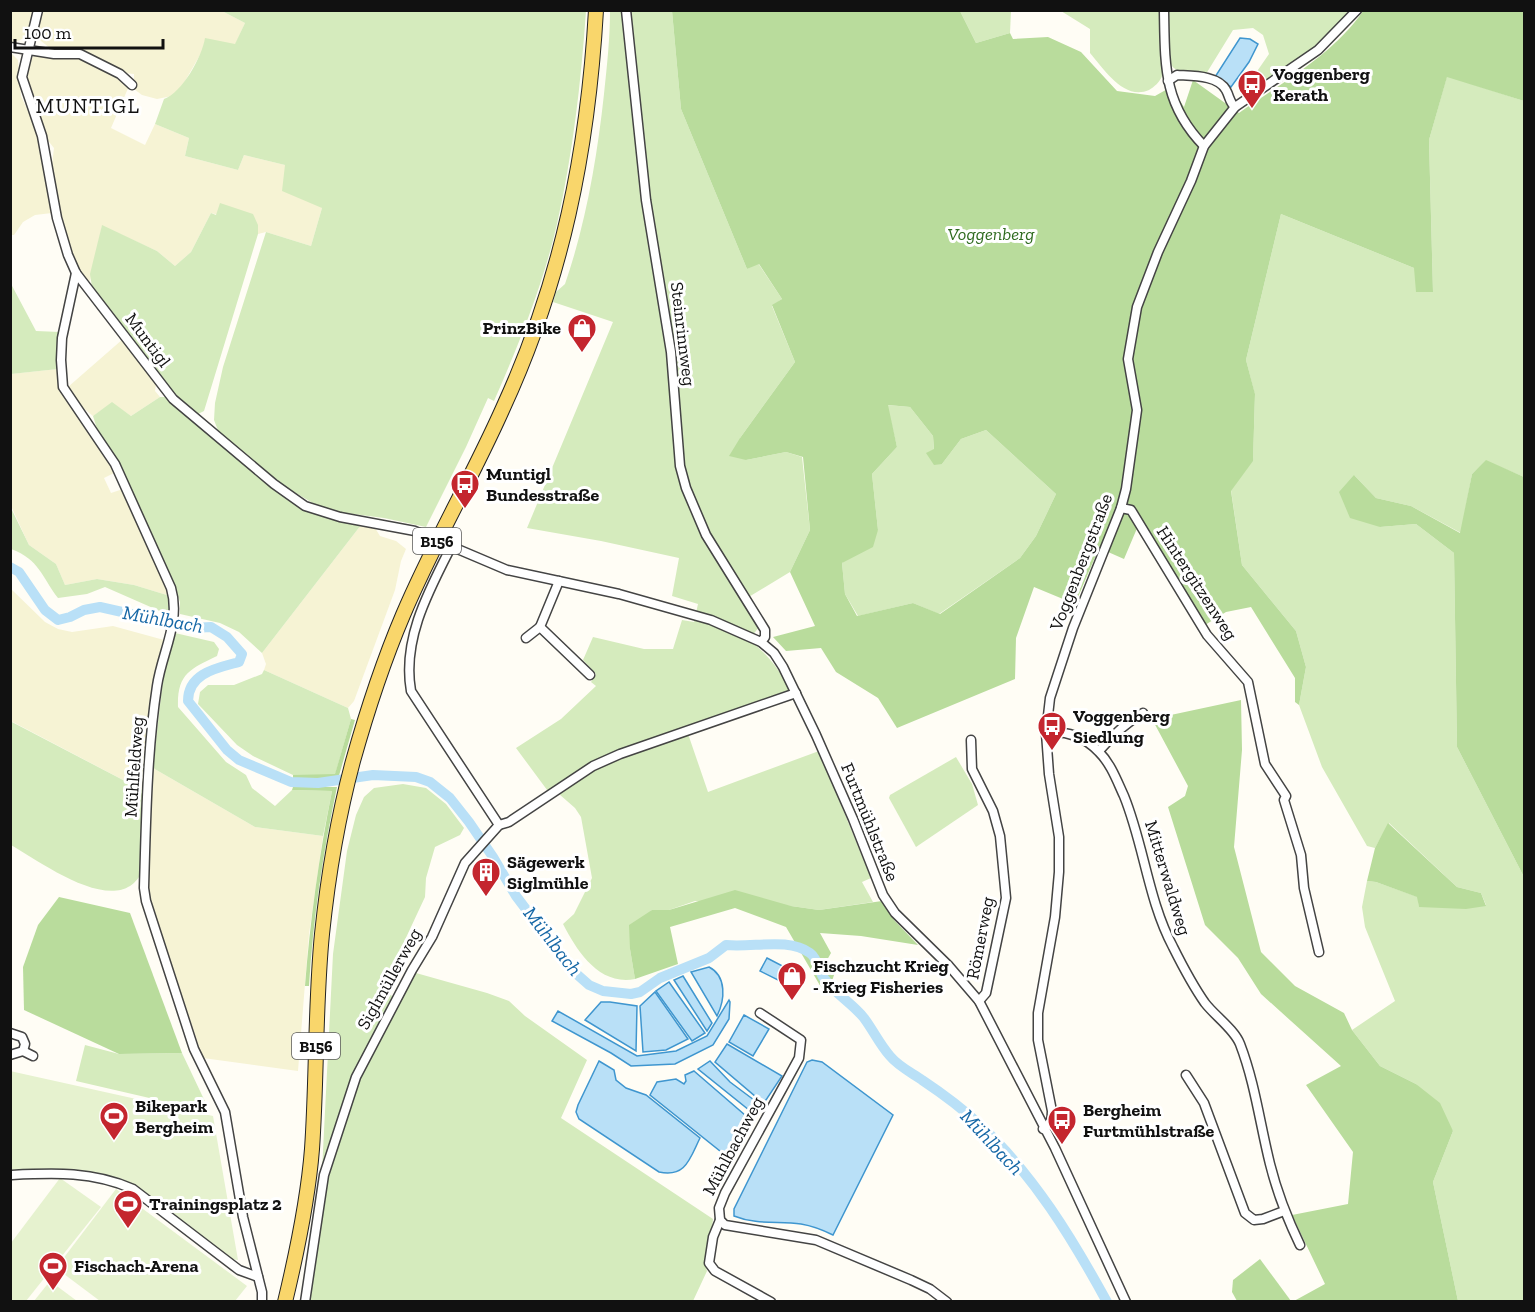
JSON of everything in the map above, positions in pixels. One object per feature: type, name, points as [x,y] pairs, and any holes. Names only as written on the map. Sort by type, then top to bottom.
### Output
[{"type":"main road","name":"B156","points":[[285,1302],[301,1227],[312,1151],[322,935],[334,849],[352,765],[383,666],[403,615],[503,408],[537,323],[566,228],[577,178],[591,81],[596,10]]},
{"type":"street","name":"Muntigl","points":[[38,10],[22,77],[42,136],[57,218],[76,273],[173,399],[274,484],[305,506],[340,517],[415,531],[437,541]]},
{"type":"street","name":"Steinrinnweg","points":[[626,10],[646,200],[671,352],[680,466],[686,488],[706,535],[765,630],[765,637],[761,642]]},
{"type":"street","points":[[1164,10],[1165,60],[1171,97],[1191,133],[1204,146]]},
{"type":"street","name":"Voggenbergstraße","points":[[1043,1129],[1052,1119],[1052,1111],[1038,1040],[1038,1013],[1055,917],[1059,872],[1059,837],[1049,774],[1046,733],[1050,698],[1073,628],[1121,508],[1126,489],[1137,410],[1128,359],[1137,308],[1158,252],[1191,181],[1204,146],[1235,107],[1318,50],[1357,10]]},
{"type":"street","points":[[10,47],[54,54],[80,54],[120,74],[132,86]]},
{"type":"street","points":[[1168,81],[1177,75],[1209,79],[1220,83],[1235,107]]},
{"type":"street","name":"Mühlfeldweg","points":[[76,273],[62,338],[60,360],[63,387],[115,464],[171,588],[175,614],[157,686],[150,748],[144,888],[146,901],[194,1049],[225,1112],[243,1217],[262,1292],[262,1302]]},
{"type":"street","name":"Hintergitzenweg","points":[[1121,508],[1131,510],[1207,635],[1248,682],[1264,764],[1287,796],[1284,800],[1301,855],[1304,888],[1318,952]]},
{"type":"street","name":"Furtmühlstraße","points":[[437,541],[507,570],[671,608],[711,620],[761,642],[774,653],[796,693],[853,819],[883,895],[895,913],[949,966],[979,1001],[1055,1149],[1126,1302]]},
{"type":"street","points":[[451,548],[413,632],[408,673],[411,691],[499,825]]},
{"type":"street","points":[[526,638],[540,627],[559,581]]},
{"type":"street","points":[[540,627],[590,675]]},
{"type":"street","name":"Siglmüllerweg","points":[[305,1302],[324,1175],[356,1077],[412,970],[432,937],[465,863],[499,825],[509,822],[593,766],[620,754],[796,693]]},
{"type":"street","points":[[1099,751],[1116,731],[1143,713]]},
{"type":"street","name":"Mitterwaldweg","points":[[1046,733],[1057,731],[1071,734],[1099,751],[1118,782],[1131,815],[1160,920],[1172,947],[1204,1002],[1239,1041],[1253,1084],[1270,1163],[1284,1211],[1300,1245]]},
{"type":"street","name":"Römerweg","points":[[971,740],[972,769],[993,811],[1000,836],[1006,898],[986,993],[979,1001]]},
{"type":"street","name":"Mühlbachweg","points":[[760,1013],[801,1040],[799,1058],[725,1193],[719,1208],[720,1220],[725,1225],[816,1240],[911,1280],[930,1289],[947,1302]]},
{"type":"street","points":[[10,1033],[18,1035],[24,1041],[23,1051]]},
{"type":"street","points":[[10,1055],[23,1051]]},
{"type":"street","points":[[23,1051],[33,1056]]},
{"type":"street","points":[[1186,1075],[1204,1103],[1245,1213],[1254,1220],[1284,1211]]},
{"type":"street","points":[[10,1175],[63,1172],[115,1181],[133,1189],[239,1270],[258,1277]]},
{"type":"street","points":[[720,1220],[713,1237],[709,1263],[715,1271],[771,1302]]},
{"type":"shaded area","points":[[10,11],[35,11],[24,38],[11,44]]},
{"type":"shaded area","points":[[41,11],[222,11],[245,23],[235,45],[204,48],[181,88],[172,96],[157,99],[142,95],[134,89],[134,74],[124,73],[50,48],[37,35]]},
{"type":"shaded area","points":[[10,52],[18,60],[21,96],[36,129],[52,213],[35,215],[23,222],[14,235],[10,235]]},
{"type":"shaded area","points":[[34,56],[76,56],[125,81],[129,86],[111,128],[145,145],[155,124],[189,138],[185,156],[238,170],[244,155],[285,165],[322,208],[311,246],[266,232],[258,234],[258,225],[211,213],[191,252],[175,266],[157,251],[102,226],[90,281],[83,277],[77,268],[63,228],[51,173],[54,148],[45,137],[27,82],[29,61]]},
{"type":"shaded area","points":[[123,339],[156,384],[155,391],[160,397],[131,416],[112,403],[93,416],[77,403],[68,387]]},
{"type":"shaded area","points":[[58,369],[60,382],[116,472],[104,478],[111,493],[123,489],[170,596],[134,585],[97,579],[65,585],[56,564],[29,545],[11,506],[10,374]]},
{"type":"shaded area","points":[[361,525],[375,528],[380,536],[396,541],[406,549],[395,590],[354,701],[348,708],[264,670],[266,664],[262,653]]},
{"type":"shaded area","points":[[10,588],[45,622],[58,629],[72,632],[113,626],[164,640],[156,676],[146,792],[11,721]]},
{"type":"shaded area","points":[[153,768],[255,827],[323,836],[309,934],[298,1071],[203,1058],[149,892]]},
{"type":"green space","points":[[222,11],[586,11],[579,91],[563,197],[538,292],[494,401],[488,398],[426,527],[384,518],[338,512],[318,506],[287,488],[219,433],[214,420],[215,403],[223,367],[266,232],[311,246],[322,208],[282,191],[285,165],[244,155],[238,170],[185,156],[189,138],[155,124],[164,99],[178,90],[184,82],[200,55],[205,38],[235,44],[245,23]]},
{"type":"green space","points":[[610,11],[672,11],[681,109],[747,269],[758,263],[782,299],[772,306],[795,362],[740,438],[746,460],[786,452],[802,457],[810,530],[790,572],[742,601],[759,627],[749,640],[773,663],[791,690],[686,728],[708,792],[819,751],[871,878],[862,882],[873,902],[819,910],[791,906],[695,901],[669,910],[652,910],[630,949],[635,979],[622,980],[600,972],[591,964],[575,945],[563,924],[574,914],[592,878],[581,817],[575,808],[559,794],[553,798],[516,748],[561,719],[596,686],[591,682],[596,674],[583,660],[593,637],[644,649],[673,649],[682,620],[694,622],[698,604],[672,596],[679,558],[527,528],[613,322],[553,302],[556,292],[565,284],[590,190],[604,94]]},
{"type":"green space","name":"Voggenberg","points":[[672,11],[960,11],[976,43],[1010,33],[1013,39],[1048,37],[1081,52],[1117,91],[1155,96],[1171,87],[1184,107],[1193,80],[1239,113],[1322,55],[1351,27],[1363,11],[1524,11],[1524,101],[1447,77],[1429,140],[1433,292],[1416,292],[1414,268],[1281,214],[1246,360],[1255,394],[1253,461],[1231,491],[1242,565],[1296,631],[1306,667],[1299,705],[1295,702],[1295,678],[1251,607],[1226,612],[1205,625],[1138,526],[1124,559],[1099,548],[1075,604],[1034,587],[1016,638],[1015,679],[897,728],[878,698],[836,672],[821,648],[786,651],[773,637],[815,626],[790,572],[810,530],[803,457],[786,452],[746,460],[729,456],[795,362],[772,305],[782,299],[759,264],[747,269],[681,109]],"holes":[[[888,405],[910,407],[933,436],[934,449],[926,453],[934,465],[942,464],[961,439],[986,430],[1056,494],[1036,536],[1020,558],[940,614],[913,603],[857,616],[845,594],[842,563],[873,547],[878,530],[872,474],[897,447]]]},
{"type":"green space","points":[[960,11],[1011,11],[1010,33],[976,43]]},
{"type":"green space","points":[[1061,11],[1162,11],[1164,62],[1160,80],[1149,90],[1140,92],[1131,91],[1115,82],[1090,53],[1090,29]]},
{"type":"green space","points":[[1167,11],[1351,11],[1313,48],[1258,86],[1251,80],[1269,54],[1263,35],[1253,28],[1233,30],[1206,74],[1184,72],[1172,66],[1169,60],[1166,44]]},
{"type":"green space","points":[[1447,76],[1524,101],[1524,477],[1486,461],[1472,474],[1461,533],[1411,506],[1376,498],[1354,475],[1380,527],[1416,524],[1454,553],[1457,747],[1524,877],[1524,1301],[1458,1301],[1433,1182],[1453,1131],[1416,1084],[1380,1066],[1352,1030],[1395,1001],[1365,927],[1362,907],[1367,881],[1418,897],[1419,907],[1486,905],[1481,893],[1457,887],[1389,823],[1375,848],[1367,846],[1322,767],[1299,705],[1306,667],[1296,631],[1242,565],[1231,490],[1253,460],[1255,395],[1246,360],[1281,214],[1414,268],[1433,292],[1429,140]]},
{"type":"green space","points":[[220,203],[253,214],[258,225],[258,234],[204,411],[198,414],[173,393],[142,356],[92,287],[90,274],[102,225],[157,251],[175,266],[191,252],[211,213],[216,215]]},
{"type":"green space","points":[[10,282],[36,331],[60,332],[58,369],[11,374]]},
{"type":"green space","points":[[160,397],[165,397],[282,494],[361,525],[262,653],[239,632],[220,623],[180,614],[180,602],[175,587],[123,472],[97,429],[93,416],[112,402],[131,416]]},
{"type":"green space","points":[[887,405],[910,407],[933,436],[934,450],[942,464],[961,439],[986,430],[1056,494],[1036,536],[1020,558],[939,614],[913,603],[858,616],[845,594],[842,563],[878,530],[872,474],[897,447]]},
{"type":"green space","points":[[1486,460],[1524,477],[1524,877],[1457,747],[1454,553],[1416,524],[1380,527],[1350,518],[1339,492],[1354,475],[1376,498],[1411,506],[1460,533],[1472,474]]},
{"type":"green space","points":[[10,506],[29,545],[56,564],[65,585],[97,579],[134,585],[170,596],[172,611],[162,612],[105,587],[87,594],[58,598],[39,569],[21,553],[11,549]]},
{"type":"green space","points":[[175,633],[214,642],[219,649],[217,656],[187,674],[180,687],[178,707],[226,762],[246,775],[252,788],[275,806],[292,790],[332,791],[323,836],[255,827],[153,768],[163,678]]},
{"type":"green space","points":[[264,670],[348,708],[351,719],[335,775],[293,775],[253,756],[237,745],[198,704],[200,692],[208,685],[234,685],[262,674]]},
{"type":"green space","points":[[1241,700],[1242,750],[1234,847],[1261,952],[1295,986],[1344,1013],[1352,1030],[1380,1066],[1416,1084],[1440,1103],[1453,1131],[1433,1182],[1458,1301],[1294,1301],[1325,1284],[1292,1215],[1348,1204],[1353,1152],[1306,1085],[1341,1066],[1261,994],[1238,958],[1205,925],[1168,807],[1185,796],[1188,786],[1152,719]]},
{"type":"green space","points":[[351,719],[355,720],[338,779],[293,778],[293,775],[335,774]]},
{"type":"green space","points":[[10,721],[146,792],[143,869],[133,884],[118,890],[100,890],[80,884],[11,845]]},
{"type":"green space","points":[[956,757],[972,784],[978,805],[916,847],[889,798],[890,795]]},
{"type":"green space","points":[[403,784],[426,788],[446,804],[464,828],[460,835],[435,847],[426,878],[425,897],[396,959],[385,990],[399,1002],[416,973],[487,993],[509,1001],[525,1016],[587,1060],[561,1118],[713,1219],[705,1259],[707,1271],[693,1301],[306,1302],[320,1210],[333,954],[347,851],[356,815],[364,797],[374,788]]},
{"type":"green space","points":[[293,787],[337,787],[319,886],[309,986],[305,986],[312,912],[332,791],[292,790]]},
{"type":"green space","points":[[1388,823],[1457,887],[1481,893],[1486,906],[1466,909],[1419,907],[1417,897],[1367,881],[1375,848]]},
{"type":"green space","points":[[735,890],[791,906],[819,910],[882,901],[894,920],[918,945],[861,936],[820,933],[831,953],[827,960],[835,972],[832,981],[822,989],[786,927],[735,908],[670,927],[678,964],[635,979],[629,925],[652,910],[669,910]]},
{"type":"green space","points":[[59,897],[130,913],[182,1053],[119,1054],[24,1010],[23,967],[38,925]]},
{"type":"green space","points":[[85,1045],[119,1054],[182,1053],[210,1112],[76,1081]]},
{"type":"green space","name":"Bikepark Bergheim","points":[[10,1071],[213,1116],[238,1260],[231,1259],[141,1189],[120,1178],[62,1169],[11,1170]]},
{"type":"green space","points":[[60,1178],[101,1207],[26,1301],[11,1301],[11,1243]]},
{"type":"green space","name":"Trainingsplatz 2","points":[[116,1189],[247,1286],[235,1301],[100,1301],[56,1268]]},
{"type":"green space","points":[[1260,1259],[1291,1301],[1237,1301],[1232,1292],[1233,1280]]},
{"type":"green space","name":"Fischach-Arena","points":[[50,1281],[77,1301],[34,1301]]},
{"type":"water","points":[[1240,38],[1250,39],[1258,44],[1249,62],[1231,87],[1215,77]]},
{"type":"water","points":[[767,958],[796,973],[790,986],[760,971]]},
{"type":"water","points":[[709,967],[715,971],[722,982],[722,1003],[717,1016],[691,972]]},
{"type":"water","points":[[683,976],[712,1023],[707,1031],[674,980]]},
{"type":"water","points":[[669,982],[705,1033],[692,1041],[656,991]]},
{"type":"water","points":[[655,992],[688,1039],[666,1050],[643,1052],[640,1006]]},
{"type":"water","points":[[729,1000],[729,1019],[713,1045],[675,1064],[631,1066],[552,1021],[558,1011],[637,1056],[676,1051],[707,1036]]},
{"type":"water","points":[[601,1002],[637,1006],[636,1051],[585,1020]]},
{"type":"water","points":[[744,1015],[769,1029],[753,1056],[729,1042]]},
{"type":"water","points":[[727,1044],[782,1076],[766,1100],[762,1102],[715,1062]]},
{"type":"water","points":[[812,1060],[822,1062],[893,1115],[833,1235],[805,1225],[759,1222],[734,1216],[734,1209],[807,1062]]},
{"type":"water","points":[[599,1061],[614,1070],[616,1080],[626,1088],[646,1095],[700,1138],[690,1159],[681,1169],[668,1173],[659,1172],[579,1119],[576,1112],[578,1105]]},
{"type":"water","points":[[710,1061],[730,1082],[762,1106],[754,1114],[698,1069]]},
{"type":"water","points":[[694,1071],[753,1122],[747,1136],[730,1155],[725,1155],[650,1095],[657,1082],[676,1079],[684,1084],[685,1075]]},
{"type":"waterway","name":"Mühlbach","points":[[10,567],[19,572],[45,610],[58,620],[84,610],[100,607],[193,628],[211,627],[227,637],[242,654],[239,662],[205,673],[198,678],[189,692],[188,701],[227,750],[239,760],[291,782],[318,783],[373,775],[416,777],[430,782],[450,798],[469,822],[516,896],[572,970],[589,985],[603,991],[631,994],[640,992],[660,978],[709,958],[726,945],[791,945],[813,955],[823,977],[864,1018],[893,1060],[966,1113],[1017,1164],[1050,1208],[1080,1254],[1107,1302]]},
{"type":"place","name":"Voggenberg Kerath","points":[[1252,110]]},
{"type":"place","name":"PrinzBike","points":[[582,354]]},
{"type":"place","name":"Muntigl Bundesstraße","points":[[465,510]]},
{"type":"place","name":"Voggenberg Siedlung","points":[[1052,752]]},
{"type":"place","name":"Sägewerk Siglmühle","points":[[486,898]]},
{"type":"place","name":"Fischzucht Krieg - Krieg Fisheries","points":[[792,1002]]},
{"type":"place","name":"Bikepark Bergheim","points":[[114,1142]]},
{"type":"place","name":"Bergheim Furtmühlstraße","points":[[1062,1146]]},
{"type":"place","name":"Trainingsplatz 2","points":[[128,1230]]},
{"type":"place","name":"Fischach-Arena","points":[[53,1292]]},
{"type":"district","name":"MUNTIGL","points":[[88,106]]}]
